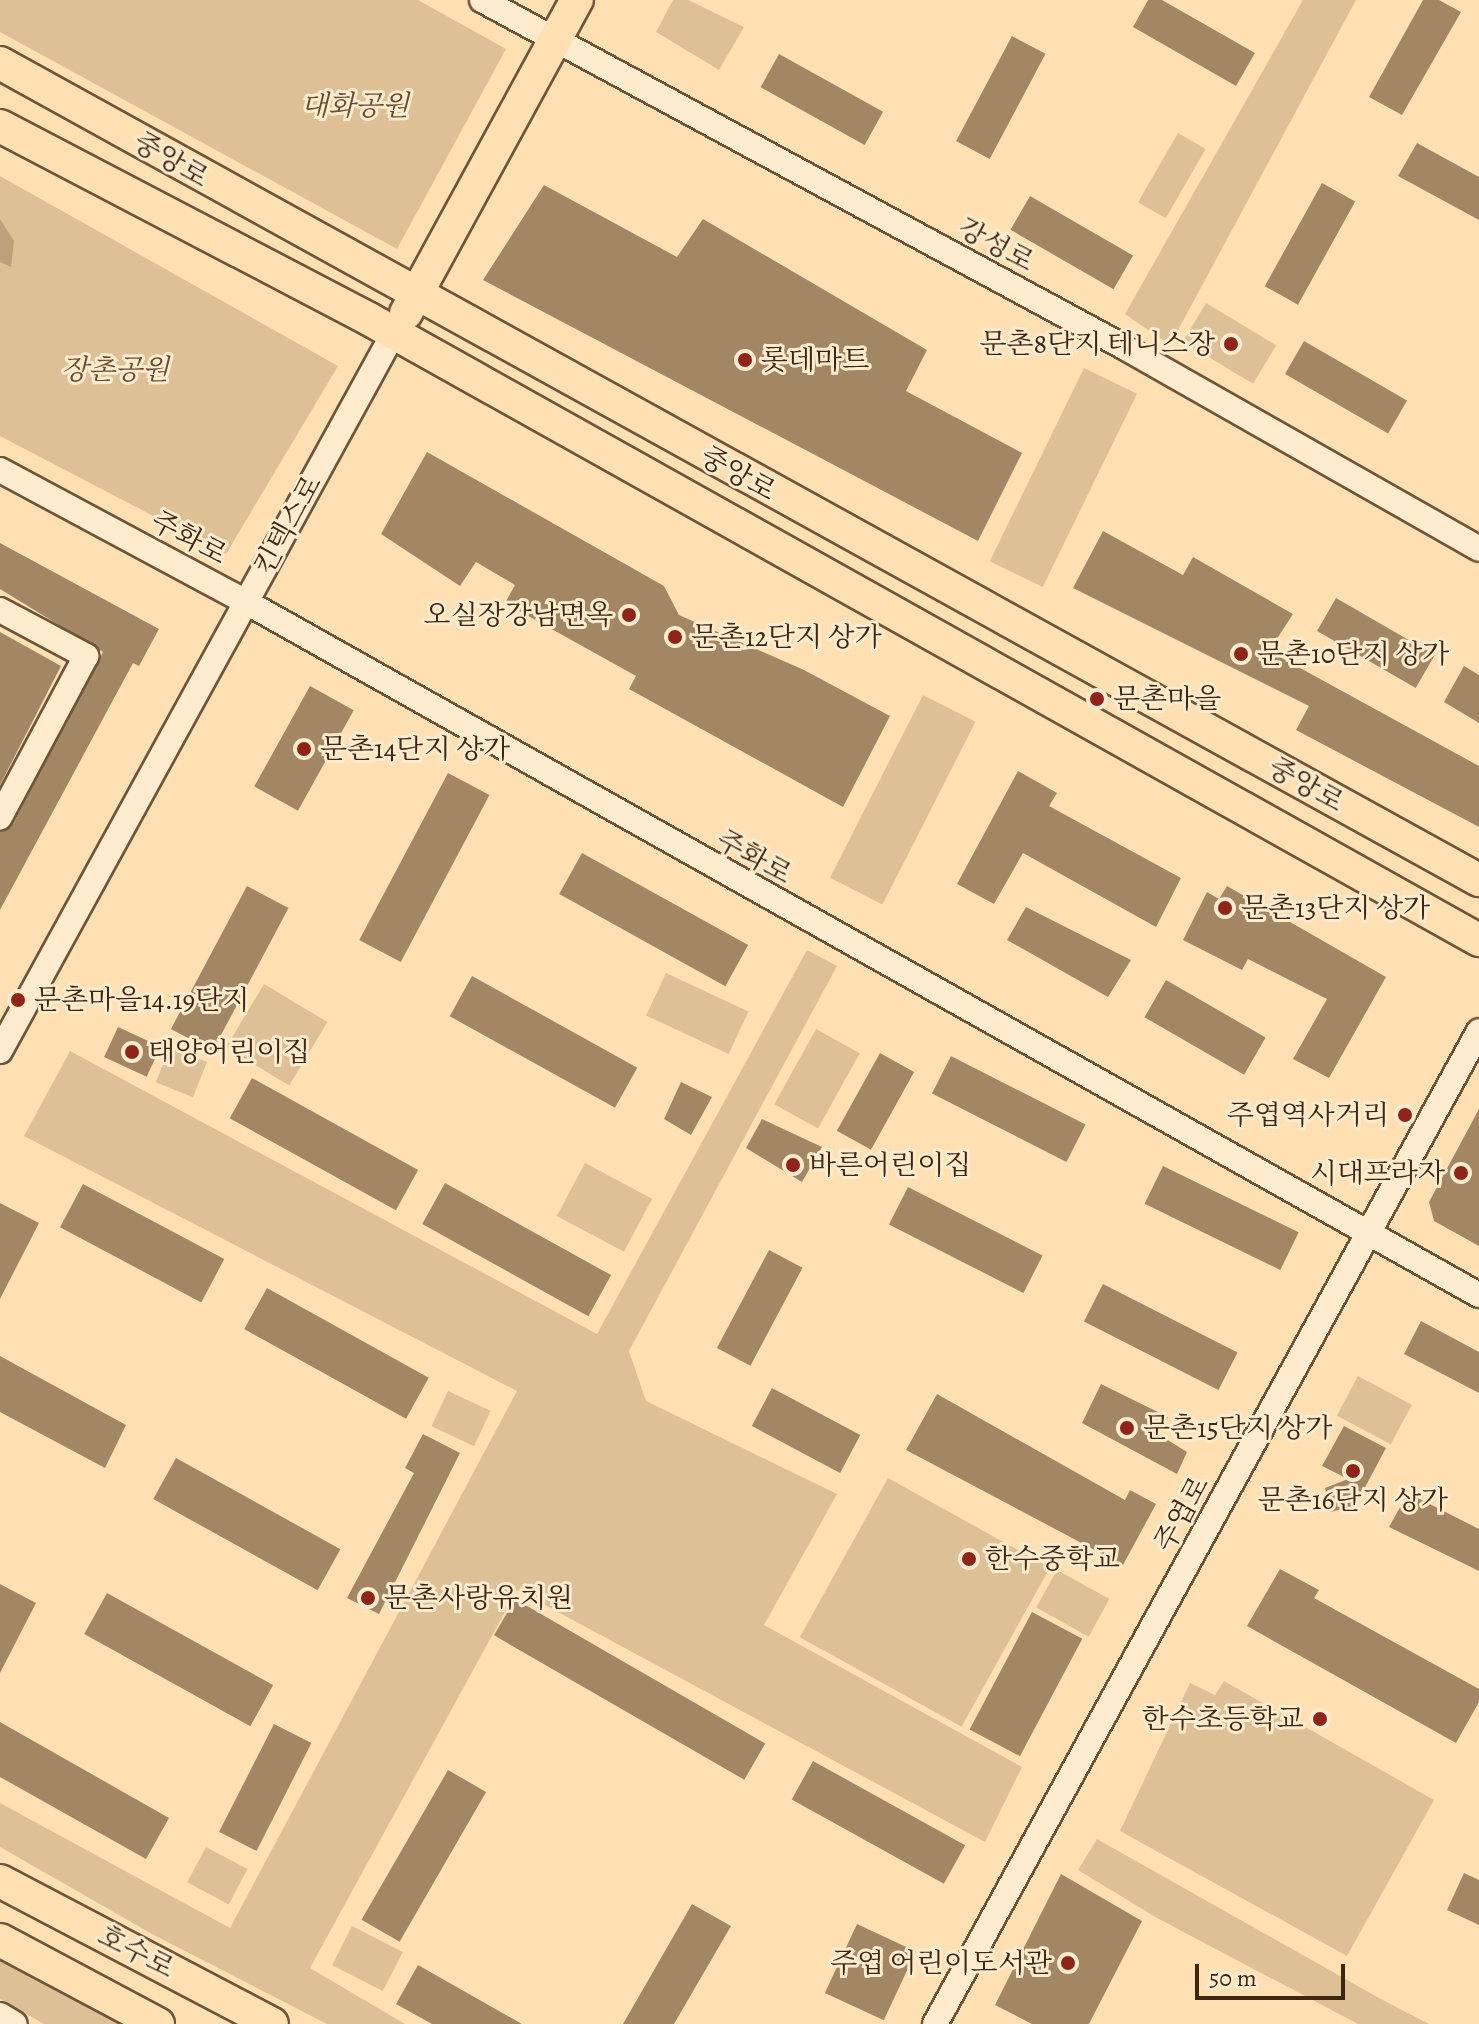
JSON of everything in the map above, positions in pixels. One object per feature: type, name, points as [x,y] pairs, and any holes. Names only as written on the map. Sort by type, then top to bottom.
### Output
[{"type":"main road","name":"킨텍스로","points":[[393,334],[577,0]]},
{"type":"main road","name":"중앙로","points":[[0,63],[415,296],[1479,880]]},
{"type":"main road","name":"중앙로","points":[[0,126],[393,334],[1479,940]]},
{"type":"main road","name":"호수로","points":[[0,1881],[272,2024]]},
{"type":"main road","name":"호수로","points":[[0,1940],[158,2024]]},
{"type":"street","name":"강성로","points":[[482,0],[1124,347],[1479,549]]},
{"type":"street","name":"킨텍스로","points":[[0,1051],[393,334]]},
{"type":"street","name":"주화로","points":[[0,470],[246,602],[830,934],[1369,1230],[1479,1295]]},
{"type":"street","points":[[0,610],[86,656],[0,817]]},
{"type":"street","name":"주엽로","points":[[935,2024],[1479,1031]]},
{"type":"street","points":[[0,2015],[15,2024]]},
{"type":"green space","name":"대화공원","points":[[0,0],[418,0],[506,49],[397,249],[0,32]]},
{"type":"green space","points":[[673,0],[688,0],[744,27],[719,70],[656,32]]},
{"type":"green space","points":[[1303,0],[1356,0],[1170,345],[1125,314]]},
{"type":"green space","points":[[1178,133],[1206,149],[1166,218],[1138,202]]},
{"type":"green space","name":"장촌공원","points":[[0,176],[338,366],[226,554],[0,436]]},
{"type":"green space","name":"문촌8단지 테니스장","points":[[1206,303],[1276,345],[1253,384],[1183,342]]},
{"type":"green space","points":[[1084,368],[1137,394],[1043,587],[990,561]]},
{"type":"green space","points":[[923,695],[976,722],[883,904],[830,878]]},
{"type":"green space","points":[[807,950],[837,966],[629,1351],[646,1401],[837,1494],[764,1625],[1022,1767],[985,1842],[517,1590],[310,1968],[405,2024],[327,2024],[152,1934],[0,1847],[0,1803],[230,1928],[517,1391],[24,1136],[70,1051],[597,1334]]},
{"type":"green space","points":[[666,973],[748,1011],[729,1054],[646,1016]]},
{"type":"green space","points":[[264,984],[327,1022],[289,1086],[226,1047]]},
{"type":"green space","points":[[816,1029],[860,1053],[818,1128],[774,1104]]},
{"type":"green space","points":[[170,1047],[207,1062],[193,1097],[156,1082]]},
{"type":"green space","points":[[585,1163],[652,1199],[624,1252],[557,1216]]},
{"type":"green space","points":[[1358,1376],[1412,1405],[1391,1444],[1337,1416]]},
{"type":"green space","points":[[448,1391],[491,1411],[474,1446],[432,1426]]},
{"type":"green space","points":[[888,1478],[1050,1568],[962,1727],[800,1637]]},
{"type":"green space","points":[[1057,1570],[1109,1599],[1089,1637],[1036,1608]]},
{"type":"green space","points":[[1224,1681],[1434,1800],[1347,1956],[1120,1831],[1190,1683],[1215,1695]]},
{"type":"green space","points":[[1097,1839],[1429,2024],[1358,2024],[1157,1918],[1078,1870]]},
{"type":"green space","points":[[206,1847],[247,1869],[229,1904],[187,1882]]},
{"type":"green space","points":[[352,1926],[403,1952],[383,1991],[332,1965]]},
{"type":"green space","points":[[0,1955],[121,2024],[44,2024],[0,1999]]},
{"type":"shaded area","points":[[0,219],[14,241],[11,267],[0,262]]},
{"type":"building","points":[[1148,0],[1162,0],[1255,53],[1236,86],[1133,27]]},
{"type":"building","points":[[1423,0],[1439,0],[1461,12],[1402,115],[1369,97]]},
{"type":"building","points":[[1012,36],[1046,54],[990,159],[956,141]]},
{"type":"building","points":[[779,54],[883,112],[865,145],[761,87]]},
{"type":"building","points":[[1417,143],[1479,177],[1479,220],[1398,176]]},
{"type":"building","points":[[1322,183],[1355,201],[1298,305],[1265,286]]},
{"type":"building","name":"롯데마트","points":[[544,185],[677,257],[703,219],[927,350],[906,391],[1022,453],[978,541],[483,280]]},
{"type":"building","points":[[1030,196],[1133,256],[1114,289],[1010,230]]},
{"type":"building","points":[[1304,341],[1407,400],[1388,433],[1285,374]]},
{"type":"building","name":"문촌12단지 상가","points":[[427,452],[664,586],[679,615],[804,670],[890,716],[843,807],[629,689],[636,676],[505,603],[515,585],[476,562],[460,586],[381,534]]},
{"type":"building","name":"문촌10단지 상가","points":[[1103,531],[1183,575],[1193,557],[1293,614],[1269,651],[1479,766],[1479,827],[1296,730],[1309,706],[1073,588]]},
{"type":"building","points":[[0,543],[159,629],[139,666],[133,663],[0,910],[0,832],[13,824],[103,652],[0,589]]},
{"type":"building","points":[[1336,598],[1435,655],[1416,688],[1317,631]]},
{"type":"building","points":[[0,632],[61,666],[0,785]]},
{"type":"building","points":[[1464,666],[1479,675],[1479,723],[1444,702]]},
{"type":"building","name":"문촌14단지 상가","points":[[310,686],[354,710],[298,811],[254,787]]},
{"type":"building","points":[[1018,771],[1057,793],[1049,806],[1181,878],[1156,927],[1023,853],[994,904],[957,884]]},
{"type":"building","points":[[448,773],[489,795],[401,962],[359,940]]},
{"type":"building","points":[[582,853],[748,945],[725,986],[559,894]]},
{"type":"building","points":[[247,886],[288,908],[212,1051],[171,1029]]},
{"type":"building","points":[[1227,886],[1386,977],[1329,1078],[1293,1059],[1327,999],[1248,959],[1242,970],[1183,940],[1207,892],[1219,899]]},
{"type":"building","points":[[1026,907],[1131,960],[1108,997],[1007,940]]},
{"type":"building","points":[[472,976],[637,1068],[615,1108],[450,1016]]},
{"type":"building","points":[[1166,980],[1266,1038],[1244,1075],[1144,1017]]},
{"type":"building","name":"태양어린이집","points":[[118,1027],[161,1047],[147,1077],[104,1057]]},
{"type":"building","points":[[880,1053],[914,1072],[871,1150],[837,1131]]},
{"type":"building","points":[[951,1056],[1086,1125],[1066,1162],[932,1093]]},
{"type":"building","points":[[252,1078],[418,1170],[396,1210],[230,1118]]},
{"type":"building","points":[[681,1082],[712,1097],[691,1135],[664,1119]]},
{"type":"building","name":"시대프라자","points":[[1479,1109],[1479,1246],[1434,1221],[1429,1202]]},
{"type":"building","name":"바른어린이집","points":[[762,1119],[822,1147],[802,1182],[746,1148]]},
{"type":"building","points":[[1163,1166],[1299,1232],[1280,1270],[1145,1204]]},
{"type":"building","points":[[445,1183],[611,1275],[588,1316],[422,1224]]},
{"type":"building","points":[[83,1184],[224,1259],[201,1302],[60,1227]]},
{"type":"building","points":[[908,1187],[1043,1256],[1023,1293],[889,1224]]},
{"type":"building","points":[[0,1203],[39,1223],[0,1299]]},
{"type":"building","points":[[769,1250],[803,1268],[750,1366],[717,1348]]},
{"type":"building","points":[[1103,1284],[1238,1353],[1218,1390],[1084,1321]]},
{"type":"building","points":[[267,1288],[429,1378],[406,1419],[244,1329]]},
{"type":"building","points":[[1421,1321],[1479,1352],[1479,1393],[1404,1354]]},
{"type":"building","points":[[0,1356],[126,1425],[105,1468],[0,1412]]},
{"type":"building","name":"문촌15단지 상가","points":[[1101,1384],[1168,1417],[1158,1434],[1187,1452],[1177,1474],[1082,1423]]},
{"type":"building","points":[[772,1388],[860,1435],[840,1473],[752,1426]]},
{"type":"building","points":[[937,1394],[1125,1500],[1130,1490],[1156,1504],[1123,1565],[906,1450]]},
{"type":"building","name":"문촌16단지 상가","points":[[1344,1426],[1386,1448],[1355,1506],[1330,1512],[1325,1488],[1348,1479],[1322,1466]]},
{"type":"building","points":[[423,1434],[460,1453],[379,1614],[347,1598],[414,1473],[405,1468]]},
{"type":"building","points":[[176,1458],[340,1549],[318,1590],[153,1499]]},
{"type":"building","points":[[1408,1493],[1479,1529],[1479,1571],[1389,1527]]},
{"type":"building","points":[[1280,1569],[1319,1590],[1314,1598],[1479,1689],[1479,1702],[1456,1743],[1247,1626]]},
{"type":"building","points":[[0,1584],[36,1603],[0,1673]]},
{"type":"building","points":[[107,1593],[273,1685],[250,1726],[84,1634]]},
{"type":"building","points":[[515,1599],[765,1744],[744,1780],[494,1635]]},
{"type":"building","points":[[1032,1612],[1082,1639],[1020,1756],[970,1729]]},
{"type":"building","points":[[0,1722],[169,1818],[146,1859],[0,1777]]},
{"type":"building","points":[[274,1724],[311,1743],[256,1851],[219,1832]]},
{"type":"building","points":[[813,1761],[965,1845],[944,1884],[792,1799]]},
{"type":"building","points":[[448,1770],[486,1792],[400,1942],[362,1920]]},
{"type":"building","points":[[1464,1873],[1479,1880],[1479,1925],[1447,1910]]},
{"type":"building","name":"주엽 어린이도서관","points":[[1061,1874],[1142,1921],[1089,2024],[1032,2024],[995,2005]]},
{"type":"building","points":[[692,1904],[731,1926],[674,2024],[623,2024]]},
{"type":"building","points":[[857,1924],[916,1951],[884,2020],[825,1993]]},
{"type":"building","points":[[418,1965],[522,2024],[432,2024],[396,2004]]},
{"type":"place","name":"문촌8단지 테니스장","points":[[1231,344]]},
{"type":"place","name":"롯데마트","points":[[745,360]]},
{"type":"place","name":"오실장강남면옥","points":[[629,615]]},
{"type":"place","name":"문촌12단지 상가","points":[[675,637]]},
{"type":"place","name":"문촌10단지 상가","points":[[1241,654]]},
{"type":"place","name":"문촌마을","points":[[1097,699]]},
{"type":"place","name":"문촌14단지 상가","points":[[304,749]]},
{"type":"place","name":"문촌13단지 상가","points":[[1225,908]]},
{"type":"place","name":"문촌마을14.19단지","points":[[18,1000]]},
{"type":"place","name":"태양어린이집","points":[[132,1052]]},
{"type":"place","name":"주엽역사거리","points":[[1405,1115]]},
{"type":"place","name":"바른어린이집","points":[[793,1165]]},
{"type":"place","name":"시대프라자","points":[[1461,1173]]},
{"type":"place","name":"문촌15단지 상가","points":[[1127,1428]]},
{"type":"place","name":"문촌16단지 상가","points":[[1353,1471]]},
{"type":"place","name":"한수중학교","points":[[969,1559]]},
{"type":"place","name":"문촌사랑유치원","points":[[368,1598]]},
{"type":"place","name":"한수초등학교","points":[[1320,1719]]},
{"type":"place","name":"주엽 어린이도서관","points":[[1068,1963]]}]
